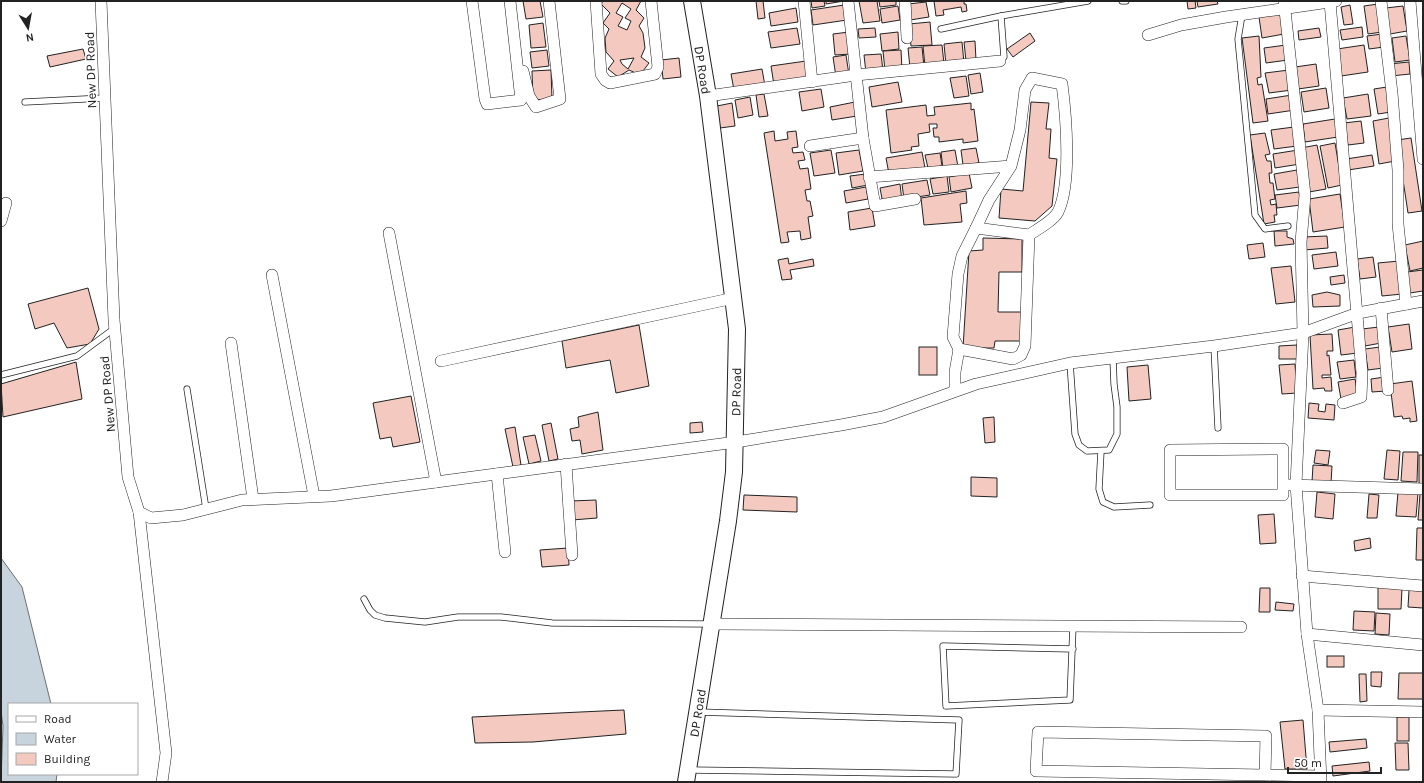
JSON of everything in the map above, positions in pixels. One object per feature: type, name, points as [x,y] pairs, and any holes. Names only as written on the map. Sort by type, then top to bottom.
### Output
[{"type":"street","name":"New DP Road","points":[[101,1],[115,328],[128,477],[139,512],[166,753],[162,782]]},
{"type":"street","points":[[472,1],[485,99],[487,104],[521,100],[510,1]]},
{"type":"street","points":[[516,1],[524,79],[528,85],[529,96],[536,107],[560,99],[548,1]]},
{"type":"street","points":[[596,1],[601,74],[604,80],[610,83],[655,74],[658,67],[651,1]]},
{"type":"street","name":"DP Road","points":[[687,776],[728,521],[734,472],[736,442],[737,328],[708,96],[692,1]]},
{"type":"street","points":[[804,1],[812,82]]},
{"type":"street","points":[[848,1],[862,138],[875,206],[915,199]]},
{"type":"street","points":[[905,1],[907,38]]},
{"type":"street","points":[[1381,1],[1392,93],[1398,170],[1398,224],[1406,304]]},
{"type":"street","points":[[1410,1],[1423,159]]},
{"type":"street","points":[[1148,35],[1181,25],[1242,15],[1284,5],[1333,2],[1362,367],[1361,397],[1343,403]]},
{"type":"street","points":[[1265,775],[1266,736],[1038,732],[1036,771],[1265,775],[1320,779],[1318,710],[1307,634],[1296,485],[1303,333],[1301,242],[1306,196],[1284,5]]},
{"type":"street","points":[[708,96],[856,76],[1000,61]]},
{"type":"street","points":[[955,390],[955,372],[959,349],[953,337],[957,305],[958,274],[962,256],[989,200],[1011,166],[1020,130],[1025,90],[1032,78],[1062,84],[1066,117],[1065,185],[1057,212],[1030,235],[976,228]]},
{"type":"street","points":[[810,146],[862,138]]},
{"type":"street","points":[[869,177],[1011,166]]},
{"type":"street","points":[[1,221],[6,203]]},
{"type":"street","points":[[389,233],[436,482]]},
{"type":"street","points":[[959,349],[1013,359],[1021,355],[1025,346],[1030,235]]},
{"type":"street","points":[[272,275],[314,496]]},
{"type":"street","points":[[139,512],[151,518],[183,515],[242,500],[314,496],[436,482],[736,442],[882,417],[955,390],[1070,363],[1214,346],[1303,333],[1358,313],[1423,301]]},
{"type":"street","points":[[441,361],[735,304]]},
{"type":"street","points":[[1381,308],[1388,390]]},
{"type":"street","points":[[230,343],[254,499]]},
{"type":"street","points":[[1283,449],[1283,485],[1284,495],[1170,495],[1170,450],[1283,449]]},
{"type":"street","points":[[566,464],[572,555]]},
{"type":"street","points":[[497,474],[505,552]]},
{"type":"street","points":[[1283,485],[1423,489]]},
{"type":"street","points":[[1302,576],[1423,586]]},
{"type":"street","points":[[712,624],[1241,628]]},
{"type":"street","points":[[1307,634],[1423,645]]},
{"type":"street","points":[[1318,710],[1423,712]]},
{"type":"lane","points":[[941,29],[1001,16],[1088,1]]},
{"type":"lane","points":[[1242,15],[1238,39],[1255,215],[1265,229],[1288,226]]},
{"type":"lane","points":[[1000,61],[1004,57],[1001,16]]},
{"type":"lane","points":[[25,102],[105,98]]},
{"type":"lane","points":[[1,375],[77,356],[115,328]]},
{"type":"lane","points":[[1214,346],[1218,428]]},
{"type":"lane","points":[[1070,363],[1075,434],[1079,445],[1087,451],[1101,451],[1109,450],[1117,434],[1117,407],[1113,358]]},
{"type":"lane","points":[[187,389],[206,509]]},
{"type":"lane","points":[[1101,451],[1099,489],[1103,502],[1114,507],[1150,505]]},
{"type":"lane","points":[[364,599],[370,610],[375,615],[385,618],[425,622],[477,616],[501,617],[552,624],[712,624]]},
{"type":"lane","points":[[1072,626],[1073,649],[1070,700],[946,706],[943,646],[1073,649]]},
{"type":"lane","points":[[687,776],[956,774],[959,720],[698,712]]},
{"type":"water","points":[[1,558],[22,587],[51,703],[8,703],[8,775],[57,775],[56,782],[1,782],[3,726],[1,711]]},
{"type":"building","points":[[523,1],[540,1],[543,17],[526,19]]},
{"type":"building","points":[[603,1],[641,1],[636,10],[644,18],[639,26],[643,33],[645,48],[641,57],[649,63],[640,75],[629,70],[618,77],[608,69],[614,61],[606,52],[605,38],[609,29],[603,23],[610,13],[601,4]],"holes":[[[622,3],[631,9],[625,18],[631,21],[627,30],[618,26],[623,17],[616,13]],[[634,58],[628,69],[620,60]]]},
{"type":"building","points":[[756,1],[763,1],[765,18],[758,19]]},
{"type":"building","points":[[811,1],[824,1],[825,6],[812,8]]},
{"type":"building","points":[[826,1],[844,1],[826,4]]},
{"type":"building","points":[[859,1],[877,1],[880,21],[863,23]]},
{"type":"building","points":[[879,1],[896,1],[896,5],[880,7]]},
{"type":"building","points":[[934,1],[964,1],[967,11],[962,12],[961,7],[943,10],[944,15],[936,16]]},
{"type":"building","points":[[1187,1],[1195,1],[1196,8],[1188,9]]},
{"type":"building","points":[[1197,1],[1217,1],[1218,4],[1198,7]]},
{"type":"building","points":[[926,2],[929,17],[910,20],[908,4]]},
{"type":"building","points":[[1378,4],[1382,32],[1368,34],[1364,6]]},
{"type":"building","points":[[844,5],[847,20],[813,25],[811,10]]},
{"type":"building","points":[[1350,5],[1353,24],[1344,25],[1341,7]]},
{"type":"building","points":[[898,6],[900,20],[882,23],[880,9]]},
{"type":"building","points":[[1403,6],[1407,31],[1390,34],[1386,8]]},
{"type":"building","points":[[796,8],[798,22],[771,26],[769,13]]},
{"type":"building","points":[[1281,14],[1284,34],[1262,38],[1259,17]]},
{"type":"building","points":[[930,22],[932,45],[911,46],[909,24]]},
{"type":"building","points":[[543,23],[546,47],[531,48],[529,25]]},
{"type":"building","points":[[1362,27],[1363,37],[1342,40],[1340,30]]},
{"type":"building","points":[[797,28],[800,44],[771,48],[768,32]]},
{"type":"building","points":[[875,28],[876,37],[859,38],[858,29]]},
{"type":"building","points":[[1319,28],[1321,37],[1299,40],[1298,31]]},
{"type":"building","points":[[849,32],[851,54],[835,55],[833,34]]},
{"type":"building","points":[[898,32],[899,49],[882,51],[880,34]]},
{"type":"building","points":[[1030,33],[1035,41],[1013,57],[1007,49]]},
{"type":"building","points":[[1382,34],[1384,47],[1369,49],[1367,36]]},
{"type":"building","points":[[1259,36],[1261,77],[1257,78],[1258,85],[1262,84],[1268,121],[1253,123],[1242,38]]},
{"type":"building","points":[[1406,36],[1410,60],[1395,62],[1392,38]]},
{"type":"building","points":[[975,41],[976,60],[966,61],[964,42]]},
{"type":"building","points":[[962,42],[964,63],[946,65],[944,44]]},
{"type":"building","points":[[942,45],[944,64],[925,66],[923,46]]},
{"type":"building","points":[[1286,45],[1288,60],[1266,63],[1264,48]]},
{"type":"building","points":[[1364,45],[1368,72],[1341,76],[1337,49]]},
{"type":"building","points":[[922,47],[924,67],[910,68],[908,48]]},
{"type":"building","points":[[83,49],[86,59],[50,67],[47,56]]},
{"type":"building","points":[[547,50],[549,66],[532,68],[530,52]]},
{"type":"building","points":[[901,50],[902,70],[885,71],[883,51]]},
{"type":"building","points":[[881,54],[883,71],[866,73],[864,55]]},
{"type":"building","points":[[846,55],[849,75],[836,77],[833,57]]},
{"type":"building","points":[[679,58],[681,77],[663,79],[661,60]]},
{"type":"building","points":[[806,61],[809,80],[774,85],[771,66]]},
{"type":"building","points":[[1409,62],[1410,74],[1391,76],[1389,64]]},
{"type":"building","points":[[1316,64],[1319,86],[1298,89],[1295,67]]},
{"type":"building","points":[[762,69],[765,86],[734,90],[731,74]]},
{"type":"building","points":[[551,70],[552,99],[533,100],[532,71]]},
{"type":"building","points":[[1289,70],[1292,90],[1269,93],[1265,73]]},
{"type":"building","points":[[980,73],[983,92],[971,94],[968,75]]},
{"type":"building","points":[[966,76],[969,96],[954,98],[950,78]]},
{"type":"building","points":[[898,82],[902,102],[872,107],[869,87]]},
{"type":"building","points":[[1387,87],[1391,112],[1378,114],[1374,89]]},
{"type":"building","points":[[1326,88],[1329,108],[1304,112],[1301,92]]},
{"type":"building","points":[[821,89],[824,107],[802,111],[799,92]]},
{"type":"building","points":[[764,94],[768,116],[759,117],[756,95]]},
{"type":"building","points":[[1368,94],[1371,116],[1347,119],[1343,98]]},
{"type":"building","points":[[1292,95],[1295,110],[1268,114],[1266,99]]},
{"type":"building","points":[[750,97],[753,115],[738,118],[735,100]]},
{"type":"building","points":[[855,102],[857,116],[832,120],[830,107]]},
{"type":"building","points":[[1031,102],[1049,103],[1046,129],[1051,129],[1049,158],[1057,159],[1052,206],[1035,221],[999,218],[1001,189],[1023,191]]},
{"type":"building","points":[[732,103],[735,126],[720,128],[717,106]]},
{"type":"building","points":[[971,103],[971,110],[974,109],[978,141],[963,143],[963,139],[939,142],[939,137],[934,137],[933,128],[937,128],[937,124],[929,124],[930,132],[918,134],[919,146],[911,147],[912,150],[891,153],[886,110],[926,105],[927,116],[935,115],[934,107]]},
{"type":"building","points":[[1389,118],[1395,161],[1379,164],[1373,121]]},
{"type":"building","points":[[1335,119],[1338,137],[1305,142],[1303,124]]},
{"type":"building","points":[[1361,121],[1364,143],[1348,145],[1344,123]]},
{"type":"building","points":[[1294,127],[1297,146],[1274,149],[1271,130]]},
{"type":"building","points":[[774,131],[775,141],[788,139],[787,132],[796,131],[798,147],[792,148],[793,153],[803,152],[805,160],[798,161],[800,169],[808,168],[811,189],[805,190],[807,201],[810,201],[813,216],[808,217],[811,238],[801,240],[800,231],[787,232],[789,242],[781,243],[764,133]]},
{"type":"building","points":[[1265,133],[1270,154],[1265,155],[1267,161],[1271,161],[1272,173],[1269,173],[1270,183],[1273,183],[1275,199],[1270,200],[1271,205],[1276,204],[1277,215],[1274,215],[1275,222],[1264,224],[1250,135]]},
{"type":"building","points":[[1411,138],[1422,211],[1408,213],[1397,140]]},
{"type":"building","points":[[1335,143],[1342,185],[1328,188],[1320,146]]},
{"type":"building","points":[[1317,145],[1326,189],[1309,192],[1301,148]]},
{"type":"building","points":[[976,148],[979,163],[963,165],[961,150]]},
{"type":"building","points":[[831,150],[835,173],[814,176],[810,153]]},
{"type":"building","points":[[859,150],[863,171],[839,175],[836,153]]},
{"type":"building","points":[[955,150],[958,167],[943,169],[941,152]]},
{"type":"building","points":[[1298,150],[1300,164],[1275,168],[1273,154]]},
{"type":"building","points":[[922,152],[925,168],[889,174],[886,158]]},
{"type":"building","points":[[940,153],[942,166],[928,168],[925,155]]},
{"type":"building","points":[[1372,155],[1374,166],[1348,170],[1346,159]]},
{"type":"building","points":[[1297,170],[1300,187],[1277,190],[1274,174]]},
{"type":"building","points":[[969,173],[972,188],[951,192],[949,177]]},
{"type":"building","points":[[866,174],[868,185],[852,188],[850,176]]},
{"type":"building","points":[[947,176],[949,192],[933,194],[930,179]]},
{"type":"building","points":[[927,180],[930,195],[904,199],[902,184]]},
{"type":"building","points":[[900,184],[902,201],[883,204],[880,188]]},
{"type":"building","points":[[866,187],[868,199],[846,203],[844,191]]},
{"type":"building","points":[[966,191],[967,203],[960,204],[962,222],[924,225],[921,198]]},
{"type":"building","points":[[1299,192],[1301,205],[1277,208],[1275,195]]},
{"type":"building","points":[[1340,194],[1345,227],[1313,232],[1309,199]]},
{"type":"building","points":[[872,208],[875,226],[850,230],[848,212]]},
{"type":"building","points":[[1274,231],[1287,231],[1287,237],[1293,239],[1294,244],[1275,246]]},
{"type":"building","points":[[1327,236],[1328,248],[1304,250],[1303,237]]},
{"type":"building","points":[[983,238],[1022,239],[1022,272],[999,272],[998,312],[1021,312],[1021,341],[995,341],[994,348],[963,348],[969,251],[983,250]]},
{"type":"building","points":[[1423,241],[1423,268],[1410,271],[1405,245]]},
{"type":"building","points":[[1263,243],[1265,257],[1249,259],[1247,245]]},
{"type":"building","points":[[1336,252],[1338,266],[1314,269],[1312,255]]},
{"type":"building","points":[[1373,257],[1376,277],[1360,279],[1357,259]]},
{"type":"building","points":[[788,258],[789,264],[813,259],[814,266],[790,270],[792,279],[782,280],[778,260]]},
{"type":"building","points":[[1399,261],[1402,294],[1382,296],[1378,263]]},
{"type":"building","points":[[1291,266],[1295,302],[1276,304],[1271,268]]},
{"type":"building","points":[[1423,270],[1423,291],[1410,293],[1407,272]]},
{"type":"building","points":[[1344,275],[1345,283],[1331,285],[1330,277]]},
{"type":"building","points":[[88,288],[99,329],[90,344],[67,348],[54,323],[35,329],[28,304]]},
{"type":"building","points":[[1327,292],[1340,295],[1340,306],[1313,307],[1312,295]]},
{"type":"building","points":[[1409,324],[1412,349],[1392,352],[1388,327]]},
{"type":"building","points":[[639,325],[649,386],[616,393],[610,360],[566,368],[562,341]]},
{"type":"building","points":[[1355,327],[1358,353],[1341,355],[1338,330]]},
{"type":"building","points":[[1379,327],[1381,343],[1365,346],[1362,329]]},
{"type":"building","points":[[1332,334],[1333,351],[1327,351],[1327,356],[1329,355],[1331,375],[1322,375],[1322,378],[1331,377],[1332,391],[1325,391],[1324,388],[1313,389],[1310,335]]},
{"type":"building","points":[[1297,345],[1297,359],[1279,359],[1279,346]]},
{"type":"building","points":[[919,347],[937,347],[937,375],[919,375]]},
{"type":"building","points":[[1380,347],[1383,368],[1368,370],[1365,349]]},
{"type":"building","points":[[1354,360],[1356,377],[1340,379],[1337,362]]},
{"type":"building","points":[[76,362],[82,399],[3,417],[1,384]]},
{"type":"building","points":[[1295,364],[1297,393],[1282,394],[1279,365]]},
{"type":"building","points":[[1148,365],[1151,399],[1129,401],[1127,367]]},
{"type":"building","points":[[1385,377],[1386,391],[1372,392],[1371,379]]},
{"type":"building","points":[[1355,379],[1358,396],[1341,399],[1338,382]]},
{"type":"building","points":[[1412,381],[1417,421],[1410,422],[1410,418],[1403,419],[1402,416],[1394,417],[1390,384]]},
{"type":"building","points":[[411,396],[420,442],[393,447],[391,437],[380,439],[373,403]]},
{"type":"building","points":[[1309,403],[1319,404],[1318,411],[1325,412],[1326,404],[1335,405],[1334,420],[1308,418]]},
{"type":"building","points":[[598,412],[603,450],[582,454],[580,440],[572,441],[570,429],[579,427],[578,417]]},
{"type":"building","points":[[994,417],[995,442],[985,443],[983,418]]},
{"type":"building","points":[[702,422],[703,432],[690,433],[690,423]]},
{"type":"building","points":[[551,423],[558,459],[549,461],[542,425]]},
{"type":"building","points":[[515,427],[521,465],[513,467],[505,429]]},
{"type":"building","points":[[535,435],[541,461],[529,464],[523,437]]},
{"type":"building","points":[[1316,450],[1330,451],[1328,465],[1314,463]]},
{"type":"building","points":[[1387,450],[1400,451],[1398,480],[1384,479]]},
{"type":"building","points":[[1403,452],[1418,452],[1417,482],[1401,481]]},
{"type":"building","points":[[1419,455],[1423,455],[1423,486],[1419,486]]},
{"type":"building","points":[[1313,465],[1332,466],[1331,483],[1312,482]]},
{"type":"building","points":[[971,477],[997,478],[997,497],[971,496]]},
{"type":"building","points":[[1317,492],[1335,494],[1333,519],[1315,517]]},
{"type":"building","points":[[1398,492],[1418,493],[1416,517],[1396,516]]},
{"type":"building","points":[[1369,494],[1379,495],[1377,518],[1367,518]]},
{"type":"building","points":[[1420,494],[1423,494],[1423,520],[1418,520]]},
{"type":"building","points":[[744,495],[797,497],[797,512],[743,510]]},
{"type":"building","points":[[596,500],[597,518],[572,520],[571,501]]},
{"type":"building","points":[[1274,514],[1276,543],[1260,544],[1258,515]]},
{"type":"building","points":[[1417,528],[1423,528],[1423,560],[1416,560]]},
{"type":"building","points":[[1370,538],[1371,548],[1355,551],[1354,541]]},
{"type":"building","points":[[568,548],[569,565],[542,567],[540,550]]},
{"type":"building","points":[[1378,587],[1402,588],[1401,609],[1378,609]]},
{"type":"building","points":[[1260,588],[1270,588],[1270,612],[1259,612]]},
{"type":"building","points":[[1409,590],[1423,591],[1423,608],[1408,607]]},
{"type":"building","points":[[1276,602],[1294,604],[1293,611],[1275,610]]},
{"type":"building","points":[[1354,611],[1375,612],[1374,631],[1353,630]]},
{"type":"building","points":[[1376,613],[1390,614],[1389,635],[1375,634]]},
{"type":"building","points":[[1327,656],[1344,656],[1344,667],[1327,667]]},
{"type":"building","points":[[1371,672],[1382,672],[1381,687],[1371,686]]},
{"type":"building","points":[[1399,673],[1423,673],[1423,699],[1398,699]]},
{"type":"building","points":[[1359,674],[1366,674],[1367,701],[1360,702]]},
{"type":"building","points":[[624,710],[626,734],[533,742],[475,743],[472,717]]},
{"type":"building","points":[[1397,717],[1409,717],[1409,741],[1397,741]]},
{"type":"building","points":[[1303,720],[1307,769],[1285,769],[1280,722]]},
{"type":"building","points":[[1366,739],[1367,748],[1330,752],[1329,742]]},
{"type":"building","points":[[1395,743],[1408,743],[1409,770],[1396,770]]},
{"type":"building","points":[[1369,762],[1370,771],[1333,776],[1332,766]]}]
